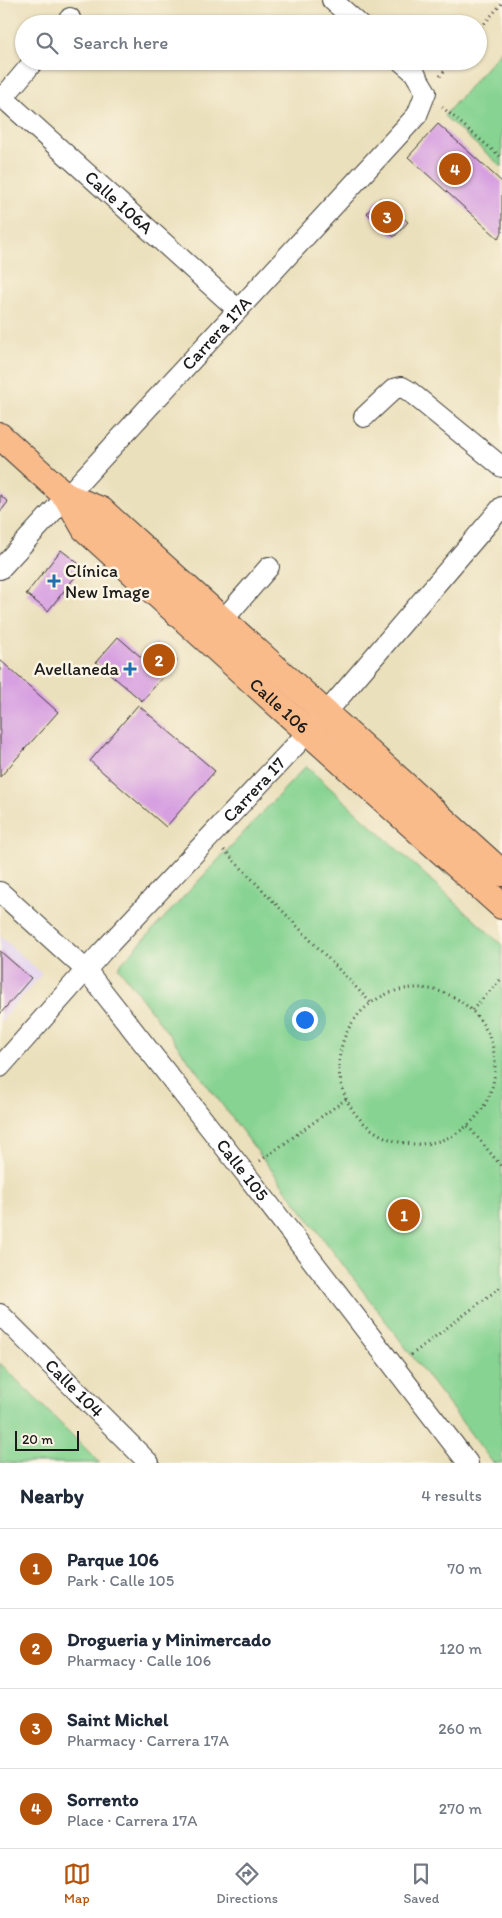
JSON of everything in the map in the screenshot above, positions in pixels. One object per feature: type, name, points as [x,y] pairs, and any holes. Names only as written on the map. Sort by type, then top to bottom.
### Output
[{"type":"main road","name":"Calle 106","points":[[0,436],[66,496],[85,529],[502,906]]},
{"type":"main road","name":"Calle 106","points":[[66,496],[101,510],[502,872]]},
{"type":"street","points":[[332,0],[349,15]]},
{"type":"street","points":[[2,96],[26,70]]},
{"type":"street","points":[[412,70],[426,92]]},
{"type":"street","name":"Carrera 17A","points":[[0,569],[417,115],[426,92]]},
{"type":"street","name":"Calle 106A","points":[[2,96],[237,309]]},
{"type":"street","points":[[364,417],[394,389],[402,387],[502,467]]},
{"type":"street","name":"Carrera 17","points":[[0,1067],[86,970],[326,713],[502,507]]},
{"type":"street","points":[[223,620],[269,567]]},
{"type":"street","name":"Calle 105","points":[[0,892],[86,970],[246,1173],[468,1463]]},
{"type":"street","name":"Calle 104","points":[[0,1314],[150,1463]]},
{"type":"path","points":[[487,20],[502,3]]},
{"type":"path","points":[[426,92],[502,158]]},
{"type":"path","points":[[223,848],[371,1002]]},
{"type":"path","points":[[472,1010],[502,978]]},
{"type":"path","points":[[423,988],[441,992],[458,1000],[472,1010],[486,1028],[494,1048],[496,1070],[492,1091],[483,1110],[468,1126],[451,1137],[431,1144],[410,1144],[390,1140],[372,1130],[357,1116],[346,1099],[339,1078],[339,1057],[344,1036],[356,1017],[371,1002],[387,994],[405,989],[423,988]]},
{"type":"path","points":[[246,1173],[266,1156],[346,1099]]},
{"type":"path","points":[[468,1126],[502,1167]]},
{"type":"path","points":[[394,1368],[502,1286]]},
{"type":"shaded area","points":[[0,936],[42,974],[0,1022]]},
{"type":"green space","points":[[502,50],[502,167],[444,116],[484,70],[487,70],[487,67]]},
{"type":"green space","points":[[306,766],[502,945],[502,1463],[493,1463],[118,967]]},
{"type":"green space","points":[[0,1363],[100,1463],[0,1463]]},
{"type":"building","points":[[438,124],[502,182],[502,233],[498,238],[408,157]]},
{"type":"building","points":[[380,198],[408,222],[394,237],[367,213]]},
{"type":"building","points":[[0,495],[8,502],[0,512]]},
{"type":"building","name":"Clínica New Image","points":[[61,550],[83,567],[48,611],[26,594]]},
{"type":"building","name":"Avellaneda","points":[[118,637],[142,658],[156,643],[177,661],[142,701],[96,662]]},
{"type":"building","points":[[0,660],[58,712],[0,777]]},
{"type":"building","points":[[138,705],[215,771],[166,827],[90,761]]},
{"type":"building","points":[[0,951],[31,978],[0,1014]]},
{"type":"place","name":"Sorrento","points":[[455,169]]},
{"type":"place","name":"Saint Michel","points":[[387,217]]},
{"type":"place","name":"Clínica New Image","points":[[54,581]]},
{"type":"place","name":"Drogueria y Minimercado","points":[[159,660]]},
{"type":"place","name":"Avellaneda","points":[[130,669]]},
{"type":"place","name":"Parque 106","points":[[404,1215]]}]
